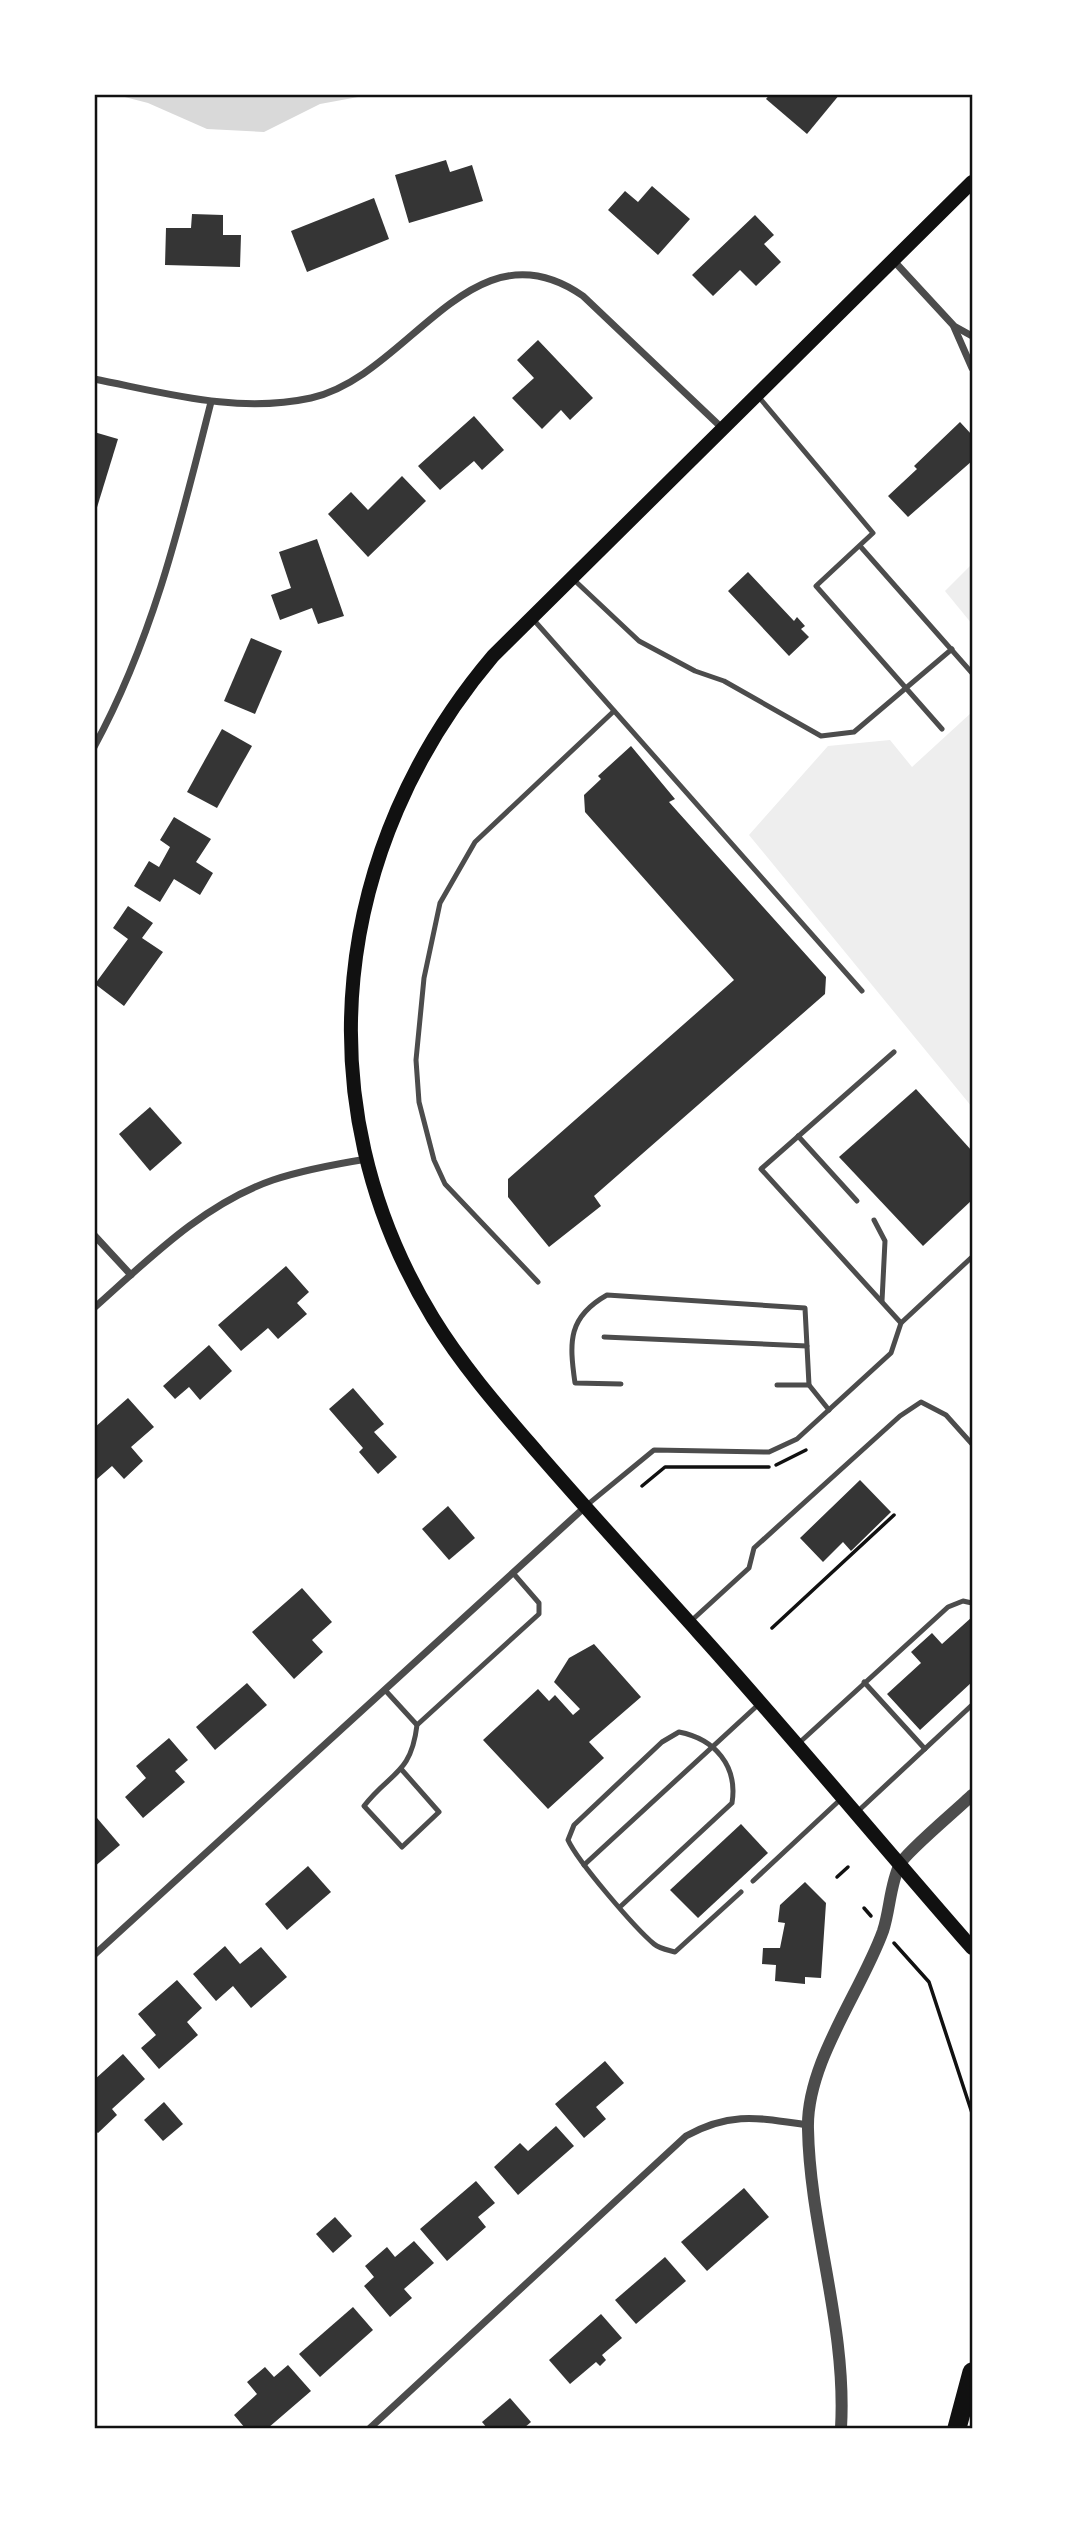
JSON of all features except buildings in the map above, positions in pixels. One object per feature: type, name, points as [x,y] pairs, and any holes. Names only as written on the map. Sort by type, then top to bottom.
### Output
[{"type":"highway","points":[[957,2428],[972,2372]]},
{"type":"main road","points":[[972,182],[493,656],[442,722],[406,785],[372,874],[355,956],[351,1016],[356,1102],[376,1193],[392,1238],[435,1321],[479,1384],[585,1507],[762,1702],[972,1948]]},
{"type":"street","points":[[892,260],[954,326],[972,337]]},
{"type":"street","points":[[94,379],[211,402],[274,404],[313,398],[334,390],[379,365],[462,294],[497,277],[527,274],[556,280],[583,296],[722,428]]},
{"type":"street","points":[[954,326],[972,368]]},
{"type":"street","points":[[94,747],[137,657],[158,602],[211,402]]},
{"type":"street","points":[[94,1308],[188,1227],[242,1194],[297,1173],[369,1159]]},
{"type":"street","points":[[94,1235],[131,1275]]},
{"type":"street","points":[[94,1955],[585,1507]]},
{"type":"street","points":[[841,2428],[834,2302],[810,2160],[807,2125],[819,2073],[883,1931],[900,1863],[972,1795]]},
{"type":"street","points":[[370,2428],[686,2136],[708,2124],[732,2118],[807,2125]]},
{"type":"lane","points":[[756,394],[873,533],[816,586],[942,729]]},
{"type":"lane","points":[[860,545],[972,673]]},
{"type":"lane","points":[[572,578],[639,641],[695,671],[724,681],[821,736],[854,732],[951,649]]},
{"type":"lane","points":[[531,618],[862,991]]},
{"type":"lane","points":[[538,1282],[445,1184],[434,1160],[419,1102],[416,1060],[424,978],[440,903],[475,842],[614,711]]},
{"type":"lane","points":[[894,1052],[761,1169],[901,1322]]},
{"type":"lane","points":[[798,1136],[857,1201]]},
{"type":"lane","points":[[874,1220],[885,1241],[882,1302]]},
{"type":"lane","points":[[585,1507],[654,1450],[769,1451],[797,1439],[891,1353],[901,1322],[972,1257]]},
{"type":"lane","points":[[621,1384],[575,1383],[571,1354],[576,1321],[591,1304],[607,1295],[805,1308],[809,1385],[829,1410]]},
{"type":"lane","points":[[604,1338],[807,1346]]},
{"type":"lane","points":[[777,1385],[809,1385]]},
{"type":"lane","points":[[690,1623],[749,1568],[754,1548],[900,1416],[921,1402],[946,1415],[972,1444]]},
{"type":"lane","points":[[402,1770],[439,1812],[402,1847],[364,1806],[402,1770],[415,1743],[417,1725],[540,1614],[539,1603],[513,1573]]},
{"type":"lane","points":[[797,1745],[948,1607],[963,1601],[972,1603]]},
{"type":"lane","points":[[864,1682],[925,1749]]},
{"type":"lane","points":[[386,1690],[417,1725]]},
{"type":"lane","points":[[584,1865],[762,1702]]},
{"type":"lane","points":[[856,1814],[972,1705]]},
{"type":"lane","points":[[621,1906],[732,1804],[735,1786],[714,1745],[697,1735],[679,1732],[662,1742],[574,1825],[568,1840],[584,1865],[656,1946],[675,1952],[741,1892]]},
{"type":"lane","points":[[753,1881],[842,1797]]},
{"type":"path","points":[[772,1628],[894,1515]]},
{"type":"path","points":[[837,1877],[848,1867]]},
{"type":"path","points":[[904,1954],[929,1982],[972,2113]]},
{"type":"shaded area","points":[[117,95],[369,95],[320,104],[264,132],[207,129],[148,103]]},
{"type":"shaded area","points":[[972,564],[972,624],[945,591]]},
{"type":"shaded area","points":[[972,712],[972,1107],[749,835],[828,746],[890,740],[912,767]]}]
